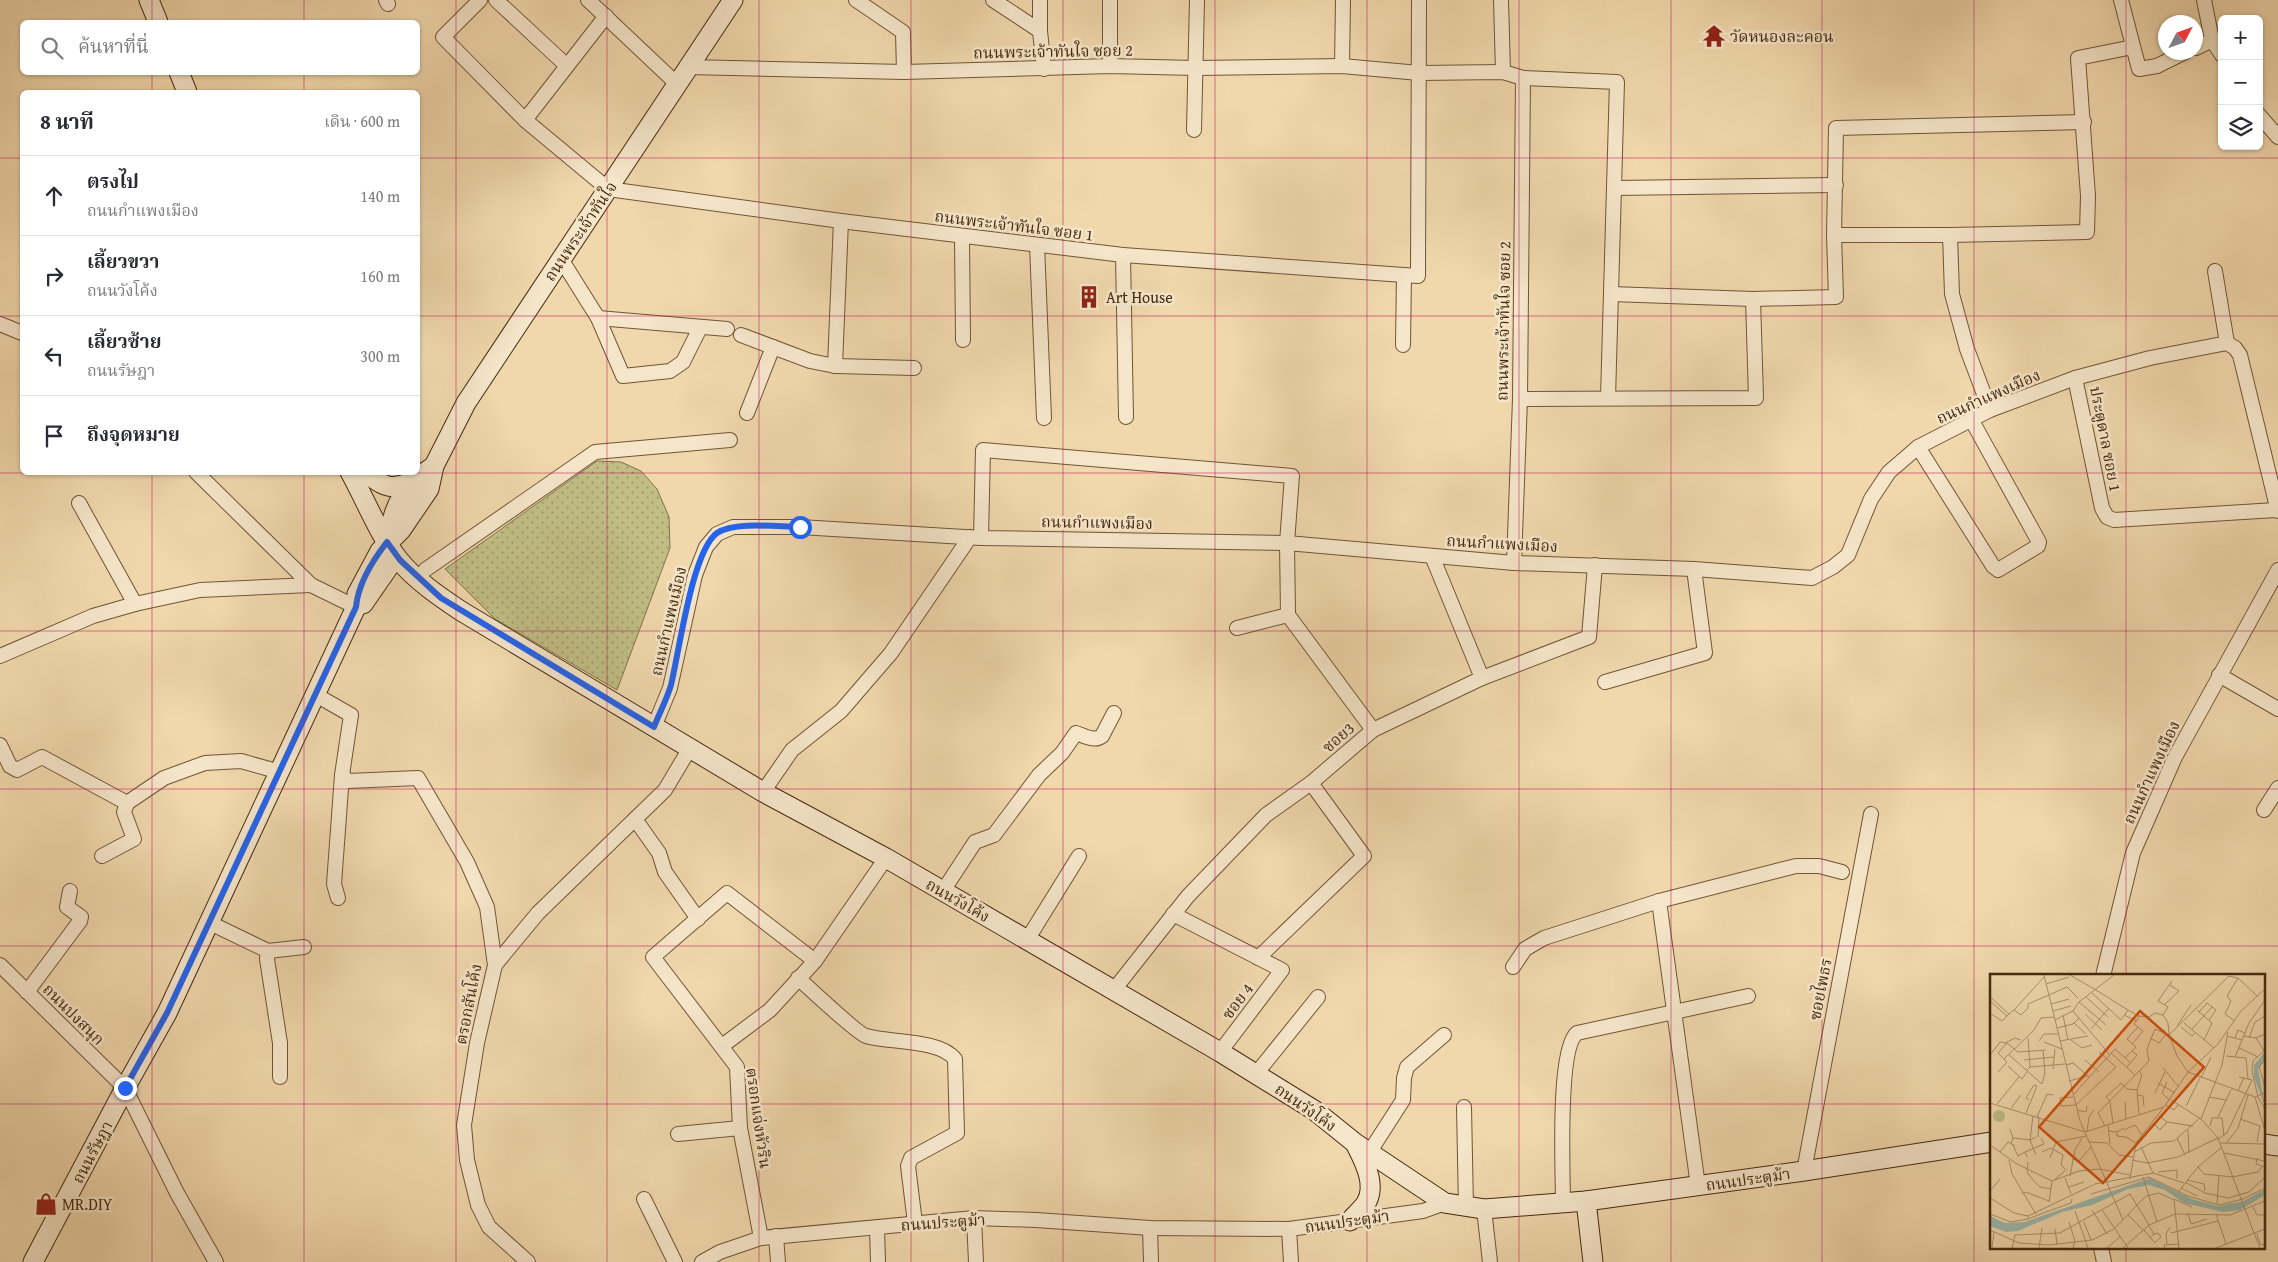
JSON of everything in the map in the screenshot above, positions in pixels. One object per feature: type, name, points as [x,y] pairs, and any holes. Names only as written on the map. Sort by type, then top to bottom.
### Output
[{"type":"main road","points":[[149,0],[157,20]]},
{"type":"main road","name":"ถนนพระเจ้าทันใจ","points":[[387,542],[400,530],[429,489],[434,466],[466,403],[733,0]]},
{"type":"main road","points":[[180,75],[186,90]]},
{"type":"main road","name":"ถนนพระเจ้าทันใจ","points":[[387,542],[392,516],[412,482],[434,466]]},
{"type":"main road","points":[[352,475],[387,542]]},
{"type":"main road","points":[[368,475],[381,484],[394,488],[412,482]]},
{"type":"main road","name":"ถนนวังโค้ง","points":[[387,542],[408,551],[449,594],[461,611]]},
{"type":"main road","name":"ถนนวังโค้ง","points":[[387,542],[400,560],[441,598],[461,611],[763,792],[886,858],[1220,1052],[1314,1110],[1362,1148],[1445,1203]]},
{"type":"main road","name":"ถนนรัษฎา","points":[[33,1262],[167,1013],[356,607],[357,594],[387,542]]},
{"type":"main road","name":"ถนนประตูม้า","points":[[1445,1203],[1475,1208],[1586,1201],[1804,1171],[1990,1142]]},
{"type":"main road","points":[[1350,1221],[1367,1202],[1370,1188],[1368,1169],[1362,1148]]},
{"type":"main road","points":[[1586,1201],[1593,1262]]},
{"type":"street","points":[[480,0],[443,37],[526,120],[608,189]]},
{"type":"street","points":[[496,0],[567,66]]},
{"type":"street","points":[[588,0],[677,84]]},
{"type":"street","points":[[856,0],[902,32],[904,72]]},
{"type":"street","points":[[993,0],[1040,31]]},
{"type":"street","points":[[1040,0],[1040,31],[1044,69]]},
{"type":"street","points":[[1110,0],[1110,66]]},
{"type":"street","points":[[1194,130],[1197,0]]},
{"type":"street","points":[[1342,66],[1343,0]]},
{"type":"street","points":[[1403,345],[1411,276],[1420,0]]},
{"type":"street","points":[[1501,0],[1503,72]]},
{"type":"street","points":[[2122,0],[2139,69],[2157,66],[2169,60]]},
{"type":"street","points":[[2204,0],[2212,40],[2218,50]]},
{"type":"street","points":[[526,120],[606,16]]},
{"type":"street","points":[[2203,44],[2212,40]]},
{"type":"street","points":[[1834,234],[1950,235],[2087,232],[2088,196],[2078,58],[2134,46]]},
{"type":"street","name":"ถนนพระเจ้าทันใจ ซอย 2","points":[[688,67],[904,72],[1110,66],[1195,68],[1342,66],[1419,72],[1503,72],[1523,78],[1617,82],[1608,398]]},
{"type":"street","name":"ถนนพระเจ้าทันใจ ซอย 2","points":[[1514,563],[1520,398],[1523,78]]},
{"type":"street","points":[[2263,120],[2278,137]]},
{"type":"street","points":[[1611,294],[1753,299],[1836,298],[1834,234],[1836,128],[2084,122]]},
{"type":"street","points":[[1615,188],[1836,185]]},
{"type":"street","name":"ถนนพระเจ้าทันใจ ซอย 1","points":[[608,189],[841,222],[1123,255],[1411,276]]},
{"type":"street","points":[[835,366],[841,222]]},
{"type":"street","points":[[1950,235],[1952,294],[1967,349],[1990,410]]},
{"type":"street","points":[[962,236],[963,340]]},
{"type":"street","points":[[1037,245],[1044,418]]},
{"type":"street","points":[[1123,255],[1126,417]]},
{"type":"street","points":[[561,259],[598,318],[623,376],[670,371],[683,362],[700,328]]},
{"type":"street","points":[[2215,271],[2227,343],[2235,348],[2240,355],[2277,510]]},
{"type":"street","points":[[1520,398],[1756,398],[1753,299]]},
{"type":"street","points":[[598,318],[727,329]]},
{"type":"street","points":[[0,324],[20,332]]},
{"type":"street","points":[[741,335],[810,361],[835,366],[914,368]]},
{"type":"street","name":"ถนนกำแพงเมือง","points":[[654,727],[670,688],[695,575],[706,547],[717,534],[733,527],[800,527],[976,538],[1287,543],[1514,563],[1595,564],[1812,578],[1833,567],[1848,555],[1871,499],[1889,472],[1918,447],[1990,410],[2075,378],[2150,358],[2227,343]]},
{"type":"street","points":[[746,413],[774,347]]},
{"type":"street","name":"ประตูดาล ซอย 1","points":[[2075,378],[2102,508],[2107,517],[2114,520],[2277,510]]},
{"type":"street","points":[[1918,447],[1993,566],[1998,570],[2038,546],[2039,542],[1971,419]]},
{"type":"street","points":[[425,570],[595,452],[730,440]]},
{"type":"street","points":[[763,792],[792,750],[842,711],[891,653],[976,538],[983,450],[1292,476],[1287,543],[1288,615],[1373,730]]},
{"type":"street","points":[[199,475],[311,585],[356,607]]},
{"type":"street","points":[[79,503],[135,604]]},
{"type":"street","points":[[1432,556],[1482,678]]},
{"type":"street","name":"ซอย3","points":[[1113,990],[1188,896],[1266,815],[1311,783],[1373,730],[1482,678],[1589,637],[1595,564]]},
{"type":"street","points":[[1605,682],[1705,653],[1694,569]]},
{"type":"street","name":"ถนนกำแพงเมือง","points":[[2103,974],[2133,852],[2175,757],[2278,570]]},
{"type":"street","points":[[0,656],[93,616],[135,604],[200,590],[311,585]]},
{"type":"street","points":[[1238,628],[1288,615]]},
{"type":"street","points":[[2219,675],[2278,708]]},
{"type":"street","points":[[316,695],[351,715],[342,776],[334,884],[338,898]]},
{"type":"street","points":[[943,892],[976,842],[994,835],[1038,775],[1062,753],[1073,735],[1076,733],[1095,739],[1099,738],[1102,736],[1114,712]]},
{"type":"street","points":[[0,745],[10,766],[16,770],[42,757],[127,803]]},
{"type":"street","points":[[495,965],[538,913],[665,790],[690,748]]},
{"type":"street","points":[[102,856],[134,839],[124,812],[127,803],[164,778],[205,763],[241,761],[280,772]]},
{"type":"street","name":"ตรอกสันโค้ง","points":[[342,776],[348,781],[418,778],[467,862],[487,906],[495,965],[477,1043],[464,1125],[467,1160],[478,1205],[489,1227],[528,1262]]},
{"type":"street","points":[[1173,914],[1258,958],[1364,856],[1311,783]]},
{"type":"street","points":[[2264,810],[2278,788]]},
{"type":"street","name":"ซอยไพธร","points":[[1804,1171],[1871,814]]},
{"type":"street","points":[[635,819],[660,853],[665,872],[698,919],[727,893],[815,961]]},
{"type":"street","points":[[1027,940],[1079,856]]},
{"type":"street","points":[[722,1046],[770,1010],[815,961],[886,858]]},
{"type":"street","points":[[1513,967],[1525,949],[1544,938],[1659,901],[1796,866],[1819,866],[1842,872]]},
{"type":"street","points":[[27,992],[80,921],[81,917],[67,907],[70,891]]},
{"type":"street","points":[[1659,901],[1698,1186]]},
{"type":"street","name":"ตรอกแจ่งหัวริน","points":[[698,919],[653,957],[737,1067],[740,1128],[761,1238]]},
{"type":"street","points":[[208,922],[268,951],[304,947]]},
{"type":"street","points":[[268,951],[267,959],[280,1043],[280,1077]]},
{"type":"street","name":"ซอย 4","points":[[1220,1052],[1282,970],[1258,958]]},
{"type":"street","name":"ถนนปงสนุก","points":[[0,965],[125,1088],[177,1193],[216,1262]]},
{"type":"street","points":[[798,978],[864,1036],[914,1042],[951,1054],[955,1059],[957,1133],[911,1158],[908,1166],[915,1223]]},
{"type":"street","points":[[1563,1203],[1563,1098],[1567,1060],[1574,1036],[1577,1033],[1748,996]]},
{"type":"street","points":[[1256,1074],[1318,997]]},
{"type":"street","points":[[1362,1148],[1404,1100],[1404,1078],[1407,1066],[1444,1035]]},
{"type":"street","points":[[1464,1107],[1475,1208],[1490,1262]]},
{"type":"street","points":[[678,1134],[740,1128]]},
{"type":"street","points":[[644,1199],[675,1262]]},
{"type":"street","name":"ถนนประตูม้า","points":[[702,1262],[720,1252],[761,1238],[974,1218],[1036,1220],[1150,1228],[1289,1229],[1423,1211],[1445,1203]]},
{"type":"street","points":[[974,1218],[976,1262]]},
{"type":"street","points":[[877,1228],[878,1262]]},
{"type":"street","points":[[1150,1228],[1151,1262]]},
{"type":"street","points":[[1289,1229],[1291,1262]]},
{"type":"street","points":[[776,1236],[778,1262]]},
{"type":"shaded area","points":[[597,461],[621,462],[641,471],[657,489],[669,517],[670,548],[617,690],[495,619],[445,569]]},
{"type":"place","name":"วัดหนองละคอน","points":[[1714,36]]},
{"type":"place","name":"Art House","points":[[1089,297]]},
{"type":"place","name":"MR.DIY","points":[[46,1204]]},
{"type":"route","points":[[125,1088],[167,1013],[356,607],[357,594],[387,542],[400,560],[441,598],[654,727],[670,688],[695,575],[706,547],[717,534],[733,527],[800,527]]}]
